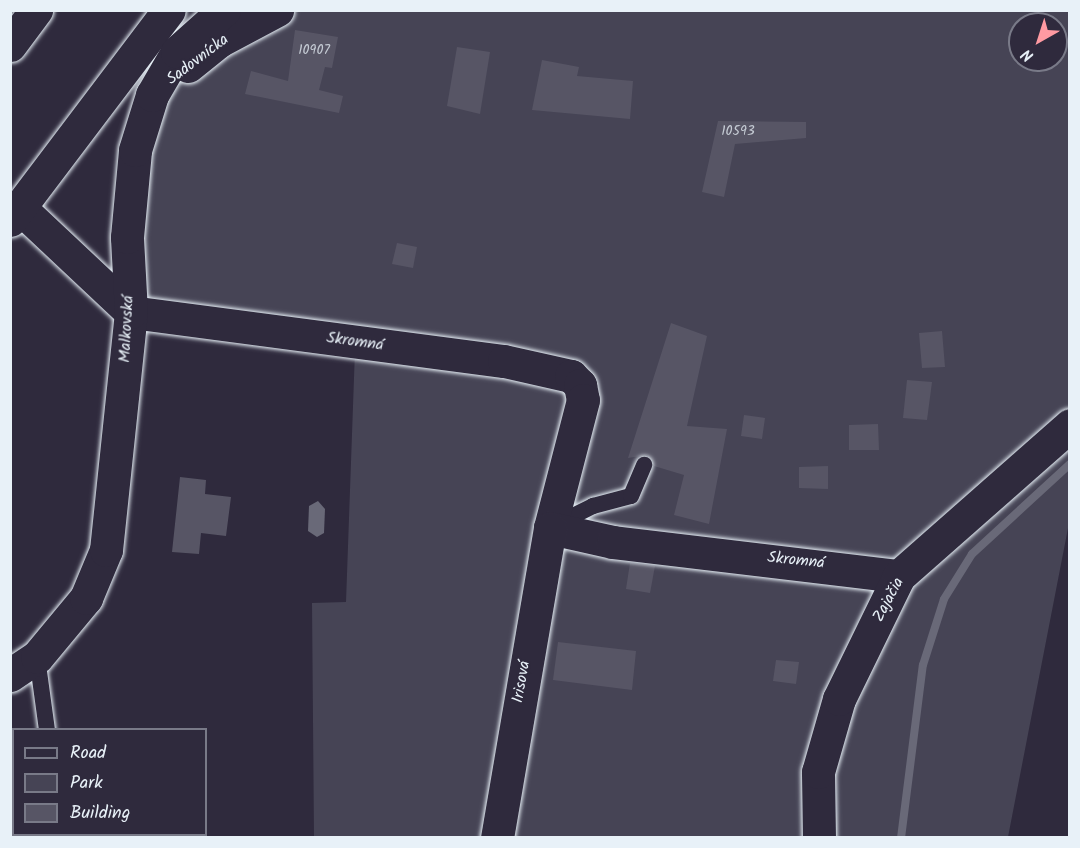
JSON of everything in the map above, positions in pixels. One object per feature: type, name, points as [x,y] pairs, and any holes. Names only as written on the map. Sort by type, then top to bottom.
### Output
[{"type":"main road","points":[[10,45],[36,10]]},
{"type":"main road","points":[[131,312],[15,214],[169,10]]},
{"type":"main road","name":"Malkovská","points":[[10,675],[37,657],[86,598],[106,550],[131,312],[126,237],[135,150],[152,95],[177,52],[224,10]]},
{"type":"main road","name":"Sadovnícka","points":[[152,95],[219,41],[277,10]]},
{"type":"main road","name":"Skromná","points":[[131,312],[504,361],[571,376],[580,385],[583,400],[550,528],[613,542],[899,576]]},
{"type":"main road","name":"Zajačia","points":[[819,837],[818,772],[839,699],[899,576],[1070,425]]},
{"type":"main road","name":"Irisová","points":[[497,837],[550,528]]},
{"type":"lane","points":[[550,528],[593,506],[631,496],[644,465]]},
{"type":"lane","points":[[37,657],[47,728]]},
{"type":"green space","points":[[247,11],[1069,11],[1069,523],[1008,837],[314,837],[312,603],[346,602],[355,350],[175,325],[140,332],[128,195],[166,85]]},
{"type":"water","points":[[318,501],[325,509],[324,533],[317,537],[308,531],[309,506]]},
{"type":"building","points":[[295,30],[338,37],[332,68],[325,67],[319,90],[343,96],[339,113],[245,94],[251,71],[288,81]]},
{"type":"building","points":[[457,47],[490,52],[480,114],[447,106]]},
{"type":"building","points":[[542,60],[579,67],[577,76],[633,81],[630,119],[532,110]]},
{"type":"building","points":[[718,121],[806,122],[806,138],[735,144],[724,197],[702,192]]},
{"type":"building","points":[[397,243],[417,247],[413,268],[392,264]]},
{"type":"building","points":[[671,323],[707,336],[687,426],[727,429],[709,524],[674,515],[684,475],[654,466],[647,455],[628,458]]},
{"type":"building","points":[[942,331],[945,367],[922,368],[919,333]]},
{"type":"building","points":[[907,380],[932,382],[927,420],[903,418]]},
{"type":"building","points":[[744,415],[765,418],[762,439],[741,436]]},
{"type":"building","points":[[878,424],[879,450],[849,450],[849,425]]},
{"type":"building","points":[[828,466],[828,489],[799,488],[799,467]]},
{"type":"building","points":[[180,477],[206,480],[205,494],[231,497],[226,536],[201,533],[199,554],[172,552]]},
{"type":"building","points":[[630,563],[655,566],[650,593],[626,589]]},
{"type":"building","points":[[558,642],[636,651],[632,690],[553,680]]},
{"type":"building","points":[[776,660],[799,662],[796,684],[773,681]]},
{"type":"waterway","points":[[901,838],[923,665],[944,599],[972,554],[1070,464]]}]
